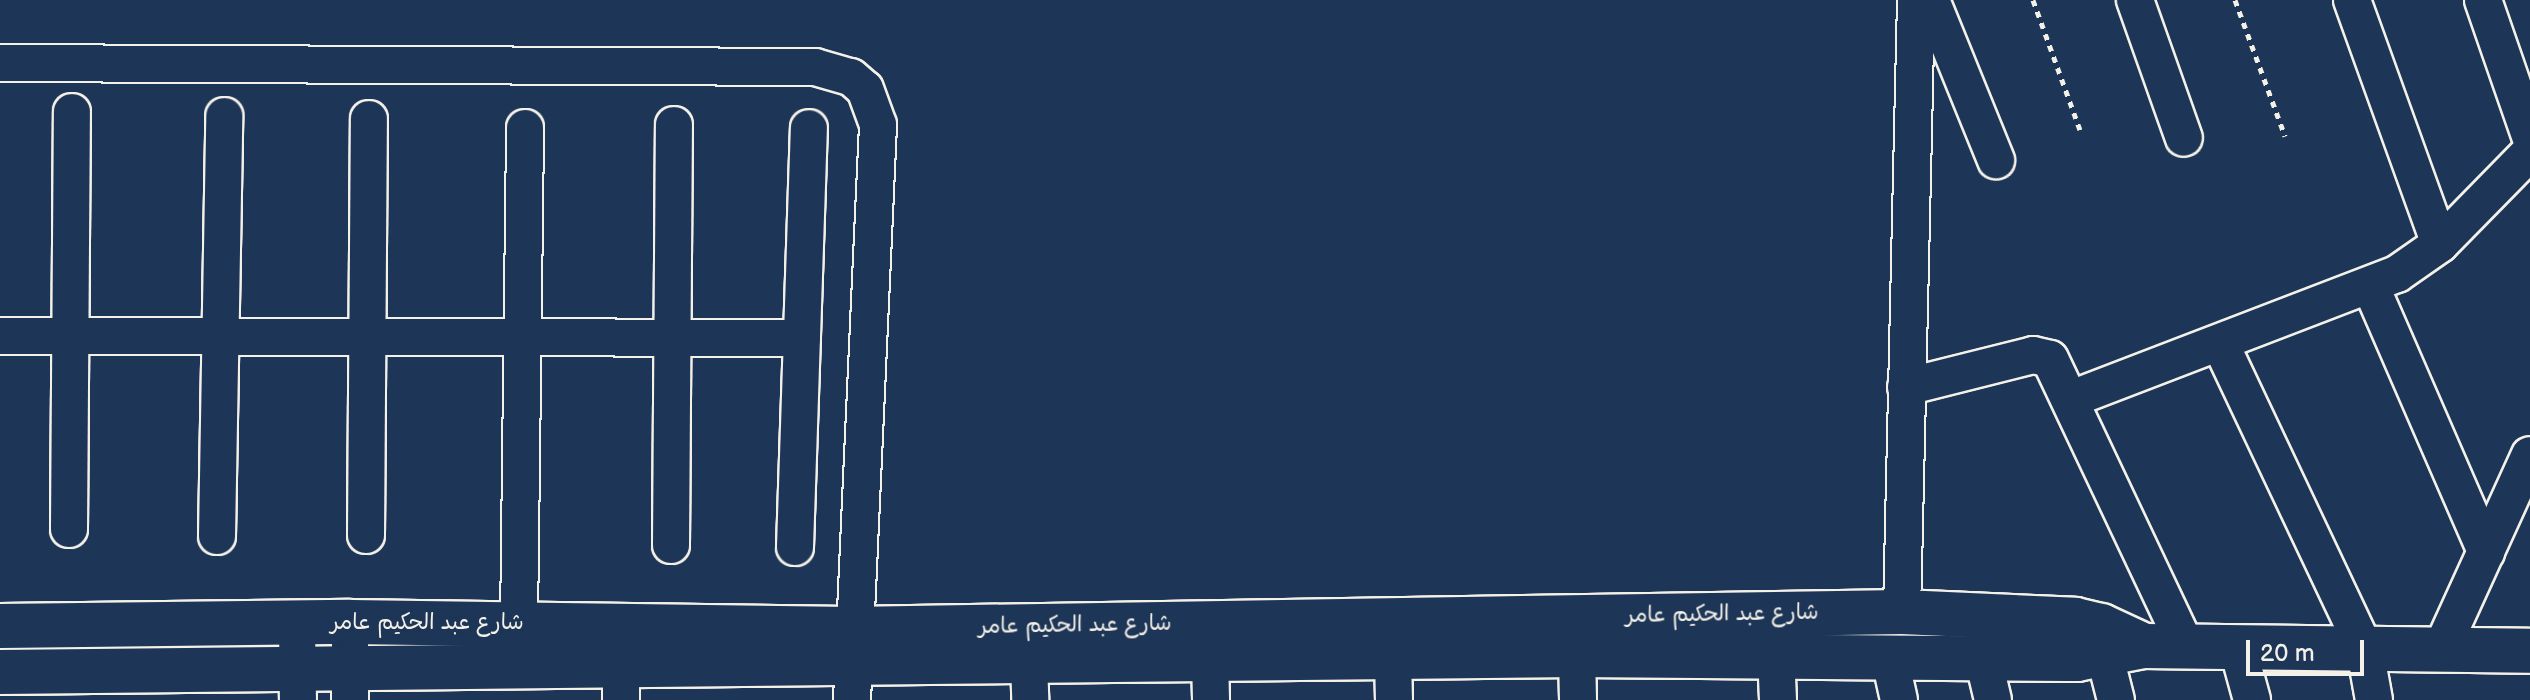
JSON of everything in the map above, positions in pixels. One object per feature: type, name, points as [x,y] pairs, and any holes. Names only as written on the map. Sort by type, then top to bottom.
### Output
[{"type":"street","points":[[1902,612],[1916,0]]},
{"type":"street","points":[[1931,0],[1996,160]]},
{"type":"street","points":[[2135,0],[2184,138]]},
{"type":"street","points":[[2352,0],[2440,244]]},
{"type":"street","points":[[2483,0],[2530,136]]},
{"type":"street","points":[[0,63],[815,67],[851,77],[869,98],[878,125],[851,665]]},
{"type":"street","points":[[69,529],[72,112]]},
{"type":"street","points":[[217,536],[224,116]]},
{"type":"street","points":[[366,535],[369,119]]},
{"type":"street","points":[[671,545],[674,125]]},
{"type":"street","points":[[519,624],[525,128]]},
{"type":"street","points":[[795,547],[809,128]]},
{"type":"street","points":[[2071,399],[2371,287],[2440,244],[2530,152]]},
{"type":"street","points":[[2371,287],[2486,552]]},
{"type":"street","points":[[0,336],[802,338]]},
{"type":"street","points":[[2220,343],[2365,650],[2374,700]]},
{"type":"street","points":[[1906,387],[2042,355],[2056,366],[2071,399],[2145,650],[2116,700]]},
{"type":"street","points":[[2441,650],[2530,455]]},
{"type":"street","name":"شارع عبد الحكيم عامر","points":[[0,626],[350,622],[519,624],[851,665],[1030,681],[1211,679],[1393,657],[1577,655],[1775,634],[1902,612],[2075,620],[2145,650]]},
{"type":"street","points":[[350,622],[350,684]]},
{"type":"street","points":[[297,623],[298,686]]},
{"type":"street","points":[[1775,634],[1778,700]]},
{"type":"street","name":"شارع عبد الحكيم عامر","points":[[22,682],[298,686],[621,684],[851,665],[1775,634],[1889,655],[1983,658],[2145,650],[2530,651]]},
{"type":"street","points":[[2238,649],[2252,700]]},
{"type":"street","points":[[1577,655],[1578,700]]},
{"type":"street","points":[[1889,655],[1899,700]]},
{"type":"street","points":[[1393,657],[1394,700]]},
{"type":"street","points":[[1983,658],[1993,700]]},
{"type":"path","points":[[2033,0],[2080,130]]},
{"type":"path","points":[[2235,0],[2285,136]]}]
